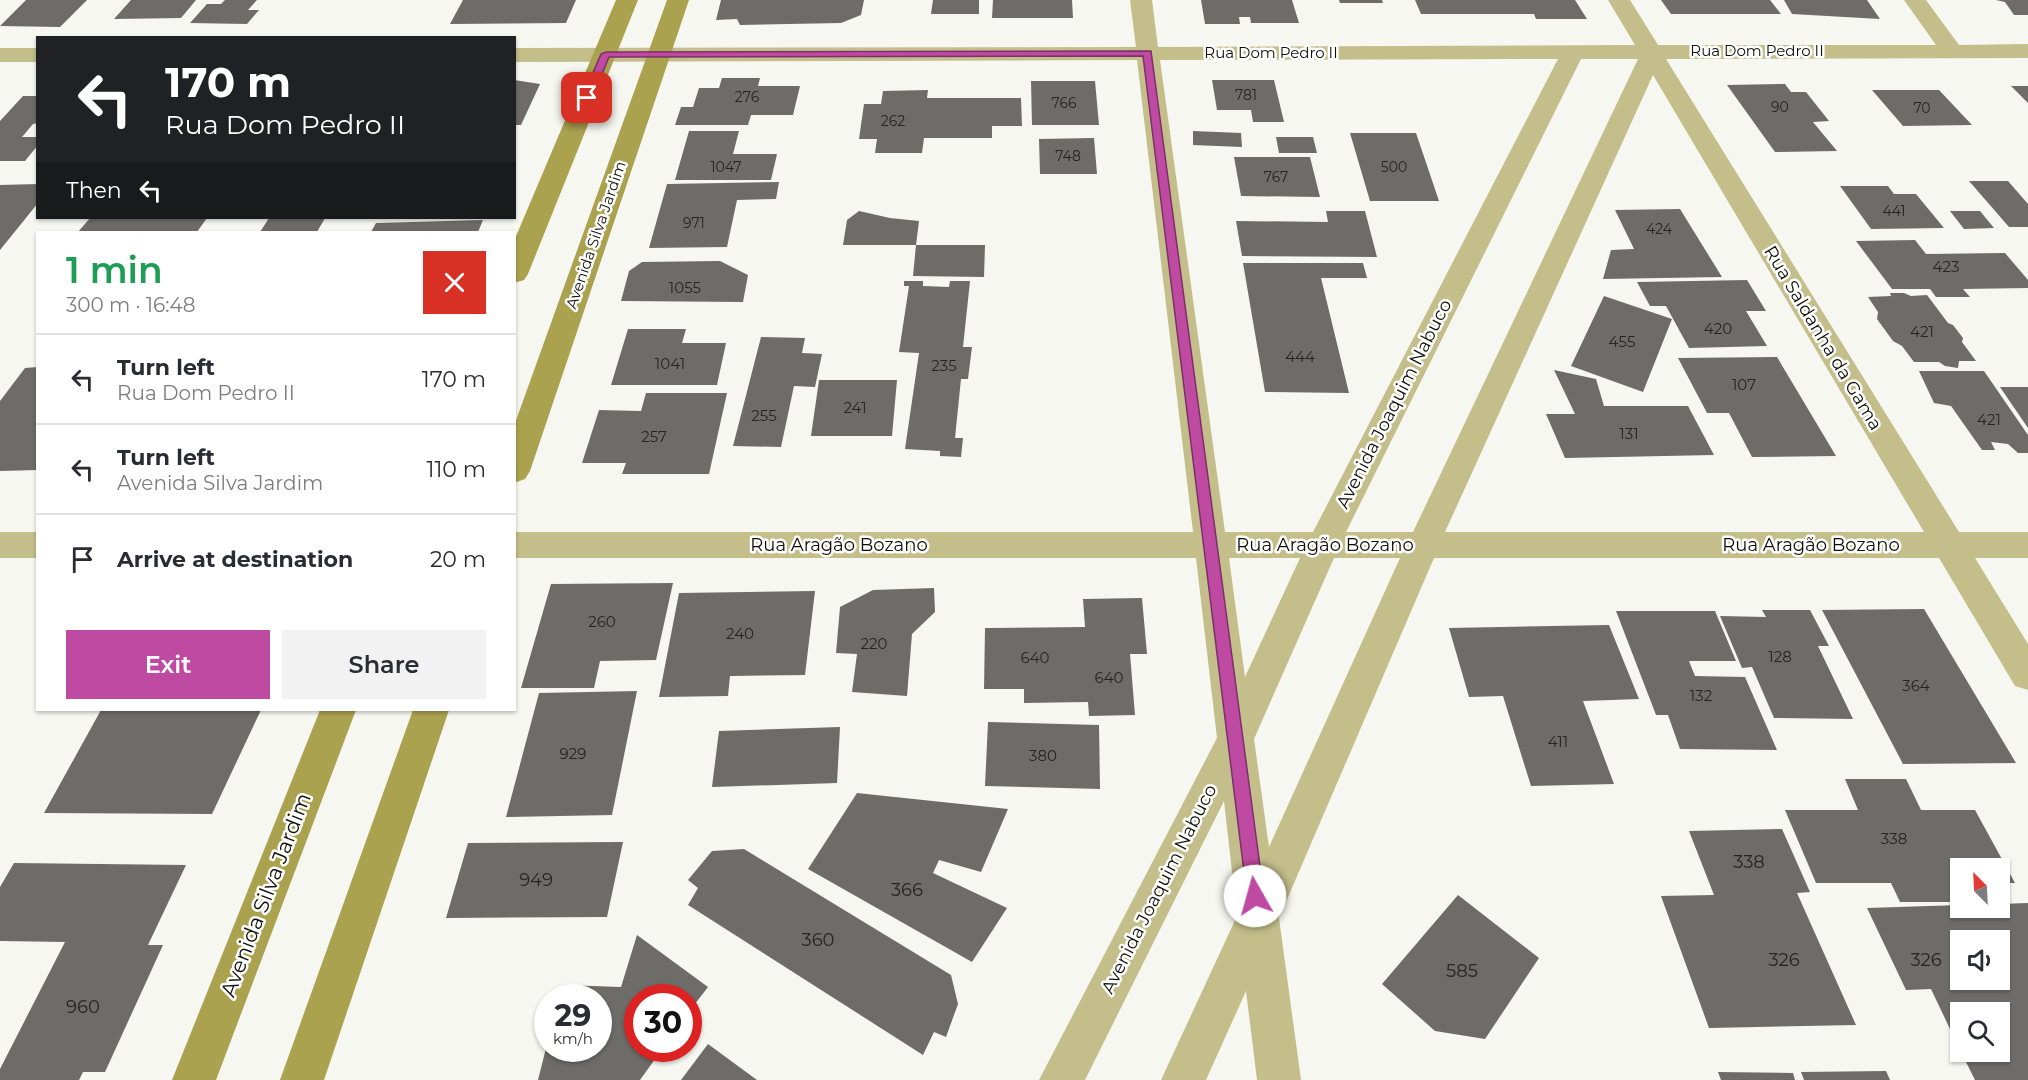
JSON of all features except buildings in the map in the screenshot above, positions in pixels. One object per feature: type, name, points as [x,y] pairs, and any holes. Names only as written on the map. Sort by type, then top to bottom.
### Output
[{"type":"street","points":[[516,269],[627,0]]},
{"type":"street","name":"Avenida Silva Jardim","points":[[516,465],[678,0]]},
{"type":"street","points":[[1141,0],[1279,1080]]},
{"type":"street","name":"Rua Saldanha da Gama","points":[[1619,0],[1947,545],[2028,675]]},
{"type":"street","points":[[1915,0],[1952,51]]},
{"type":"street","name":"Rua Dom Pedro II","points":[[516,55],[2028,51]]},
{"type":"street","name":"Avenida Joaquim Nabuco","points":[[1061,1080],[1235,740],[1323,545],[1573,52]]},
{"type":"street","points":[[1183,1080],[1258,918],[1423,545],[1652,52]]},
{"type":"street","points":[[0,55],[36,55]]},
{"type":"street","points":[[0,545],[36,545]]},
{"type":"street","name":"Rua Aragão Bozano","points":[[516,545],[2028,545]]},
{"type":"street","name":"Avenida Silva Jardim","points":[[194,1080],[338,711]]},
{"type":"street","points":[[302,1080],[431,711]]},
{"type":"route","points":[[587,98],[606,54],[1148,53],[1255,896]]}]
